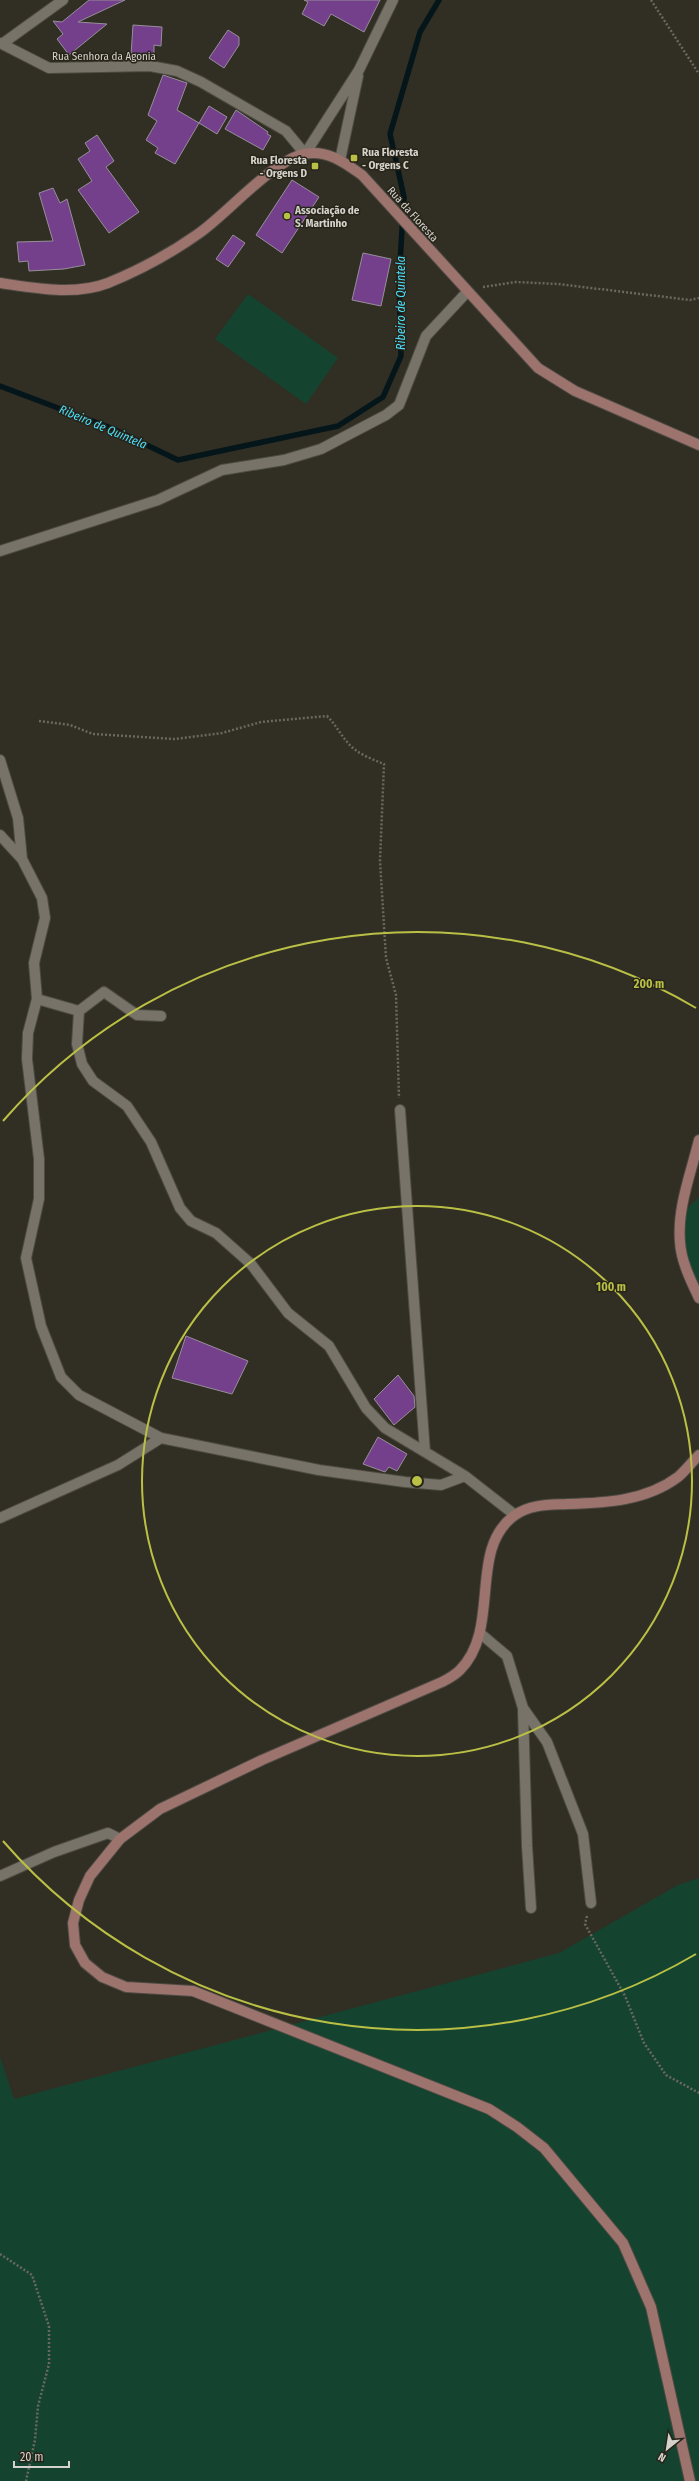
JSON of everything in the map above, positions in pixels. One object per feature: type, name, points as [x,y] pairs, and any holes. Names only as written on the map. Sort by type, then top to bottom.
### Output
[{"type":"street","points":[[1,44],[63,0]]},
{"type":"street","points":[[305,154],[359,70],[393,0]]},
{"type":"street","name":"Rua Senhora da Agonia","points":[[1,44],[49,68],[150,66],[177,71],[201,82],[286,131],[305,154]]},
{"type":"street","points":[[340,160],[359,70]]},
{"type":"street","name":"Rua da Floresta","points":[[0,283],[35,288],[74,290],[106,283],[152,263],[199,234],[284,162],[305,154],[322,154],[340,160],[362,175],[467,292],[538,368],[575,391],[699,444]]},
{"type":"street","points":[[0,552],[158,500],[222,470],[284,460],[321,449],[386,415],[399,405],[426,336],[467,292]]},
{"type":"street","points":[[0,760],[18,818],[22,859]]},
{"type":"street","points":[[0,835],[22,859],[42,898],[45,918],[34,963],[37,999],[28,1034],[27,1059],[39,1159],[39,1199],[26,1258],[41,1326],[61,1376],[79,1395],[161,1438],[319,1470],[405,1482],[441,1485],[465,1476]]},
{"type":"street","points":[[161,1016],[138,1015],[104,992],[79,1011],[77,1044],[82,1064],[93,1081],[127,1106],[151,1142],[180,1208],[192,1221],[216,1234],[251,1264],[288,1313],[329,1346],[366,1408],[385,1428],[465,1476],[515,1515]]},
{"type":"street","points":[[37,999],[79,1011]]},
{"type":"street","points":[[400,1110],[424,1452]]},
{"type":"street","points":[[699,1140],[680,1216],[680,1244],[688,1274],[699,1298]]},
{"type":"street","points":[[0,1518],[118,1465],[161,1438]]},
{"type":"street","points":[[690,2481],[651,2307],[623,2243],[544,2148],[517,2127],[489,2109],[193,1991],[126,1987],[102,1977],[85,1963],[75,1944],[73,1923],[79,1900],[90,1876],[120,1839],[160,1809],[262,1760],[442,1682],[460,1671],[471,1655],[481,1634],[490,1553],[498,1533],[515,1515],[534,1506],[613,1502],[647,1493],[677,1477],[699,1455]]},
{"type":"street","points":[[481,1634],[507,1656],[523,1708],[527,1846],[531,1908]]},
{"type":"street","points":[[523,1708],[547,1742],[583,1834],[591,1903]]},
{"type":"street","points":[[0,1876],[54,1852],[108,1833],[120,1839]]},
{"type":"path","points":[[651,0],[699,74]]},
{"type":"path","points":[[467,292],[492,284],[516,282],[558,284],[690,300],[699,298]]},
{"type":"path","points":[[39,721],[70,725],[93,734],[174,739],[222,733],[261,722],[326,716],[338,726],[348,744],[364,756],[384,764],[380,861],[386,958],[396,995],[400,1110]]},
{"type":"path","points":[[591,1903],[585,1924],[625,1996],[644,2043],[666,2075],[699,2093]]},
{"type":"path","points":[[0,2254],[32,2275],[49,2326],[48,2364],[38,2406],[35,2440],[26,2481]]},
{"type":"green space","points":[[248,294],[338,358],[306,404],[215,339]]},
{"type":"green space","points":[[699,1197],[699,1302],[688,1274],[680,1216]]},
{"type":"green space","points":[[699,1878],[699,2481],[0,2481],[0,2057],[14,2099],[559,1953],[678,1885]]},
{"type":"building","points":[[89,0],[125,0],[78,22],[107,24],[69,55],[57,39],[63,34],[53,21],[62,22]]},
{"type":"building","points":[[304,0],[380,0],[364,32],[331,14],[324,26],[302,14],[308,2]]},
{"type":"building","points":[[133,25],[162,27],[161,46],[154,45],[154,57],[131,55]]},
{"type":"building","points":[[228,30],[239,37],[239,45],[224,68],[209,58]]},
{"type":"building","points":[[163,75],[187,83],[177,110],[199,123],[175,164],[155,153],[158,148],[146,140],[157,121],[148,115]]},
{"type":"building","points":[[209,106],[227,117],[217,134],[199,123]]},
{"type":"building","points":[[236,110],[268,132],[267,134],[271,136],[263,150],[225,129]]},
{"type":"building","points":[[97,135],[114,161],[106,167],[139,212],[109,233],[78,190],[92,181],[78,159],[90,151],[85,143]]},
{"type":"building","name":"Associação de S. Martinho","points":[[292,180],[319,197],[282,253],[256,235]]},
{"type":"building","points":[[53,188],[60,203],[67,199],[85,265],[64,269],[29,271],[28,261],[19,262],[17,242],[53,241],[39,193]]},
{"type":"building","points":[[233,235],[245,243],[228,267],[216,259]]},
{"type":"building","points":[[363,253],[391,259],[381,306],[352,300]]},
{"type":"building","points":[[186,1336],[248,1361],[232,1394],[172,1378]]},
{"type":"building","points":[[398,1375],[414,1396],[415,1407],[394,1425],[374,1399]]},
{"type":"building","points":[[378,1437],[407,1454],[397,1471],[389,1467],[385,1472],[363,1464]]},
{"type":"waterway","name":"Ribeiro de Quintela","points":[[0,386],[111,428],[178,460],[338,426],[383,397],[401,356],[399,279],[404,197],[390,134],[420,32],[439,0]]},
{"type":"place","name":"Rua Floresta - Orgens C","points":[[354,158]]},
{"type":"place","name":"Rua Floresta - Orgens D","points":[[315,166]]},
{"type":"place","name":"Associação de S. Martinho","points":[[287,216]]}]
